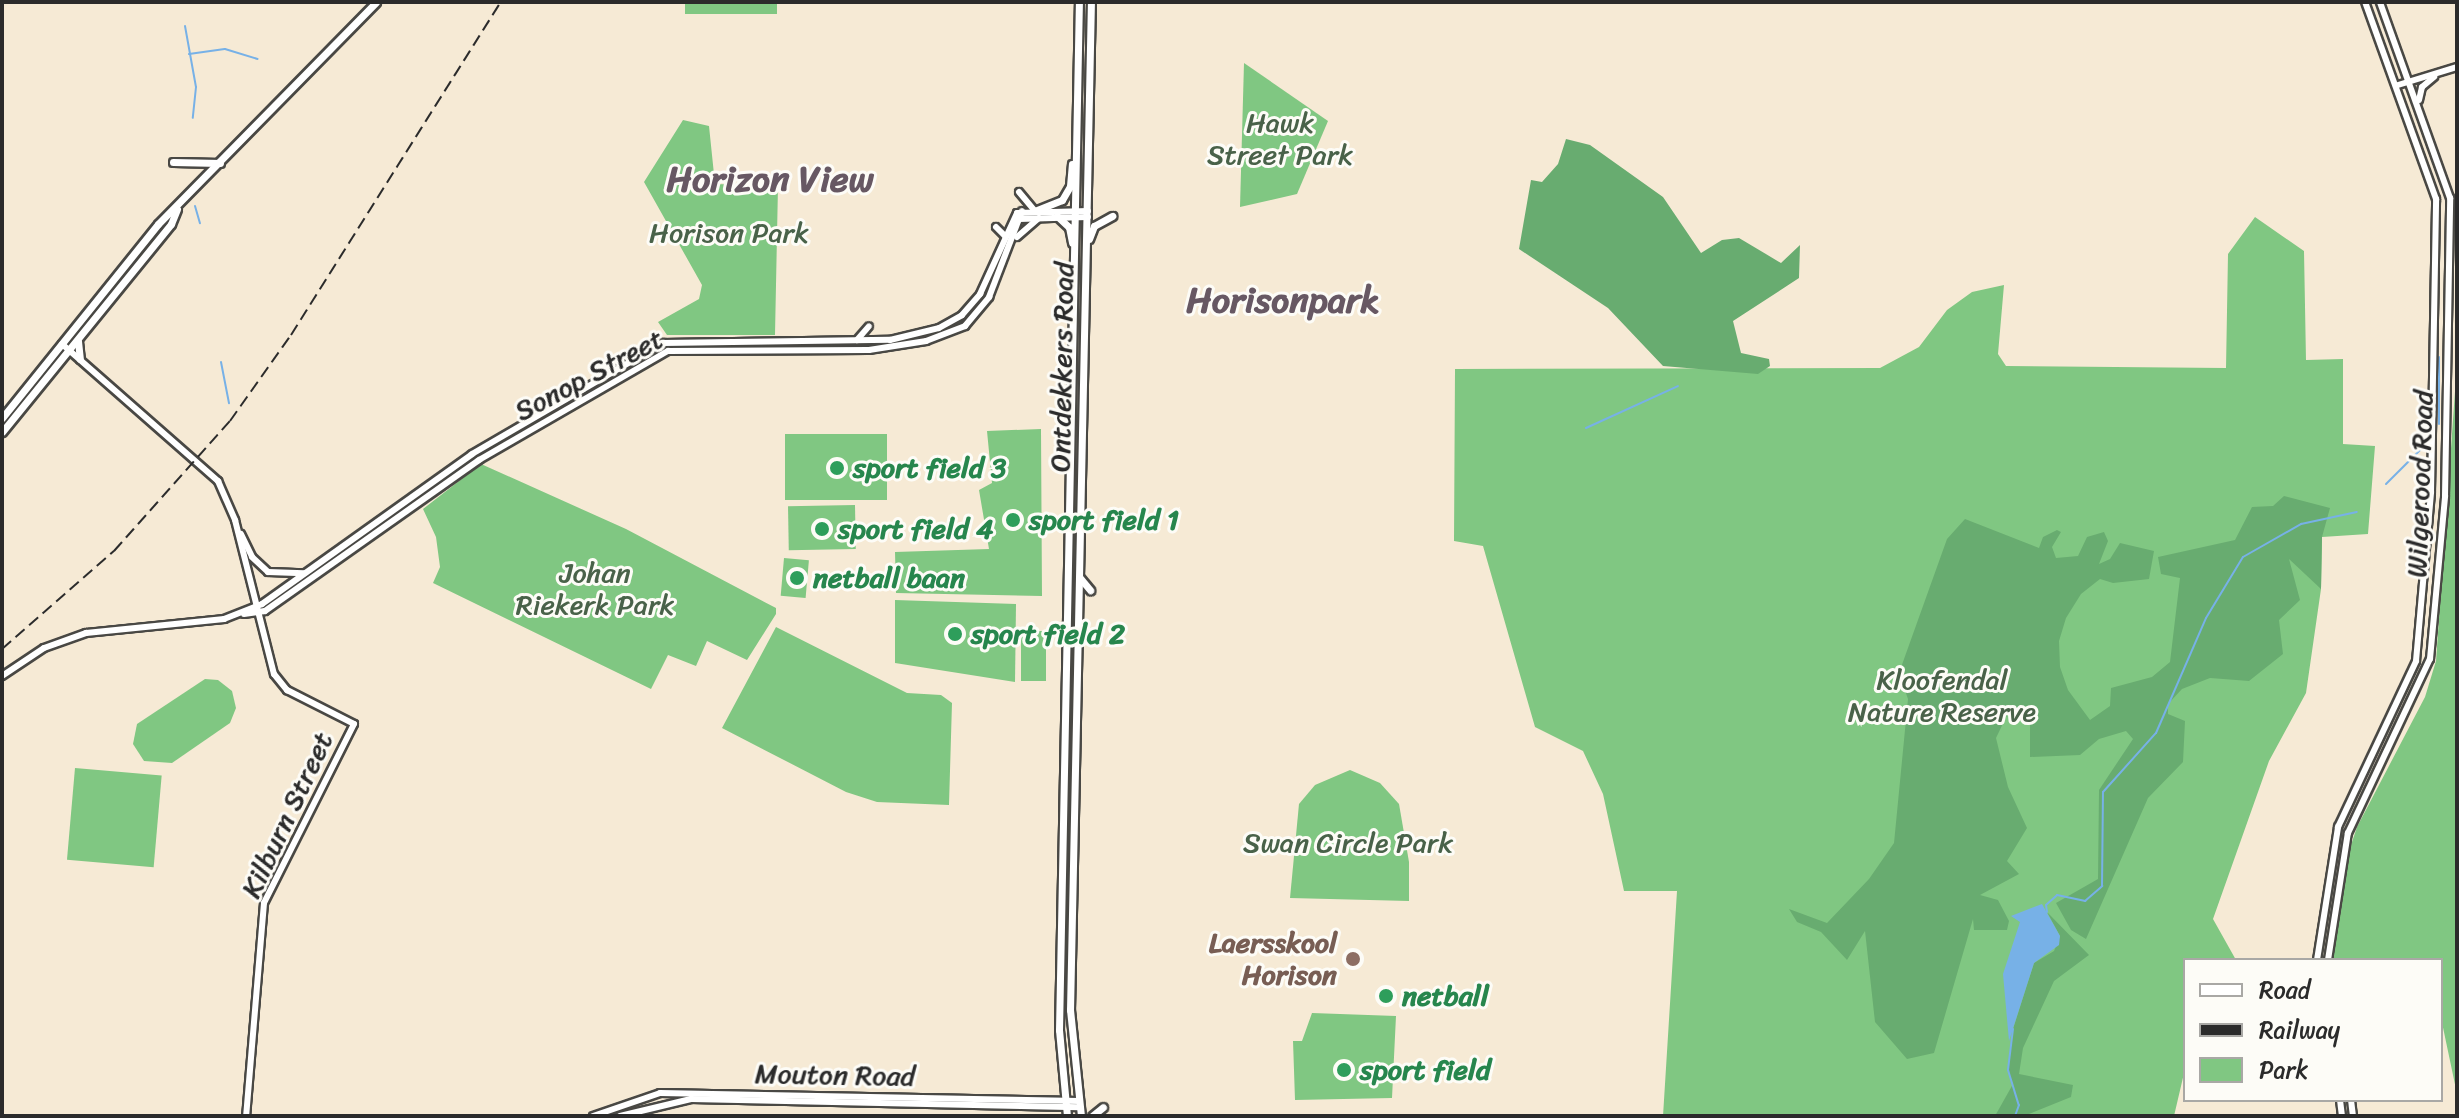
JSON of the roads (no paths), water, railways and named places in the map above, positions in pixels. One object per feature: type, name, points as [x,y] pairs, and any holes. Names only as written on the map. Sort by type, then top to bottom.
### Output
[{"type":"main road","points":[[2,432],[158,224],[177,209],[376,2]]},
{"type":"main road","name":"Ontdekkers Road","points":[[1066,1108],[1059,1030],[1079,2]]},
{"type":"main road","name":"Ontdekkers Road","points":[[1080,1108],[1070,1010],[1091,2]]},
{"type":"main road","points":[[1038,212],[1057,204],[1068,192],[1077,118]]},
{"type":"main road","points":[[173,162],[220,163]]},
{"type":"main road","points":[[2,418],[65,347],[78,339],[171,224],[177,209]]},
{"type":"main road","points":[[1057,216],[1070,230],[1075,261]]},
{"type":"main road","points":[[1086,260],[1091,231],[1112,216]]},
{"type":"main road","points":[[78,339],[80,359]]},
{"type":"main road","points":[[1080,578],[1090,590]]},
{"type":"main road","points":[[1092,1116],[1103,1107]]},
{"type":"street","name":"Wilgerood Road","points":[[2317,958],[2338,827],[2406,687],[2420,642],[2431,492],[2438,217],[2433,184],[2365,2]]},
{"type":"street","name":"Wilgerood Road","points":[[2328,958],[2332,911],[2348,833],[2427,670],[2433,643],[2445,496],[2452,226],[2448,188],[2380,2]]},
{"type":"street","points":[[2398,85],[2457,67]]},
{"type":"street","points":[[2419,104],[2422,87],[2444,71]]},
{"type":"street","points":[[1019,192],[1038,212]]},
{"type":"street","points":[[1020,217],[1038,212],[1057,216],[1077,214]]},
{"type":"street","points":[[1020,217],[1038,212],[1088,214]]},
{"type":"street","points":[[1011,246],[1038,212]]},
{"type":"street","name":"Sonop Street","points":[[256,610],[472,454],[663,343],[879,340],[922,334],[962,315],[980,294],[1006,237],[1020,217]]},
{"type":"street","name":"Sonop Street","points":[[256,610],[479,460],[668,351],[877,349],[926,341],[965,326],[989,297],[1020,217]]},
{"type":"street","points":[[996,227],[1006,237]]},
{"type":"street","points":[[857,340],[869,327],[879,340]]},
{"type":"street","points":[[864,350],[869,340],[877,349]]},
{"type":"street","points":[[65,347],[197,460],[225,493],[256,563],[281,576],[315,568]]},
{"type":"street","points":[[2,676],[44,648],[109,628],[256,610],[225,493]]},
{"type":"street","name":"Kilburn Street","points":[[246,1116],[264,903],[354,724],[282,685],[256,610]]},
{"type":"street","name":"Mouton Road","points":[[593,1116],[660,1093],[1066,1108]]},
{"type":"street","name":"Mouton Road","points":[[620,1116],[691,1099],[1080,1108]]},
{"type":"water","points":[[2042,904],[2060,936],[2059,945],[2034,963],[2009,1041],[2003,974],[2020,922],[2011,916]]},
{"type":"waterway","points":[[185,26],[196,87],[193,118]]},
{"type":"waterway","points":[[189,54],[225,49],[258,59]]},
{"type":"waterway","points":[[195,206],[200,223]]},
{"type":"waterway","points":[[2439,357],[2439,424]]},
{"type":"waterway","points":[[221,362],[229,403]]},
{"type":"waterway","points":[[1586,428],[1678,386]]},
{"type":"waterway","points":[[2386,484],[2426,444]]},
{"type":"waterway","points":[[2047,912],[2046,905],[2057,895],[2085,901],[2102,886],[2103,792],[2156,733],[2206,618],[2243,557],[2301,524],[2357,512]]},
{"type":"waterway","points":[[2013,1029],[2008,1070],[2019,1105],[2015,1116]]},
{"type":"railway","points":[[2,649],[114,551],[230,421],[291,335],[501,2]]},
{"type":"place","name":"sport field 3","points":[[837,468]]},
{"type":"place","name":"sport field 1","points":[[1013,520]]},
{"type":"place","name":"sport field 4","points":[[822,529]]},
{"type":"place","name":"netball baan","points":[[797,578]]},
{"type":"place","name":"sport field 2","points":[[955,634]]},
{"type":"place","name":"Laersskool Horison","points":[[1353,959]]},
{"type":"place","name":"netball","points":[[1386,996]]},
{"type":"place","name":"sport field","points":[[1344,1070]]},
{"type":"district","name":"Horizon View","points":[[770,180]]},
{"type":"district","name":"Horisonpark","points":[[1283,301]]},
{"type":"park label","name":"Hawk Street Park","points":[[1280,139]]},
{"type":"park label","name":"Horison Park","points":[[729,233]]},
{"type":"park label","name":"Johan Riekerk Park","points":[[595,589]]},
{"type":"park label","name":"Kloofendal Nature Reserve","points":[[1942,696]]},
{"type":"park label","name":"Swan Circle Park","points":[[1348,843]]}]
